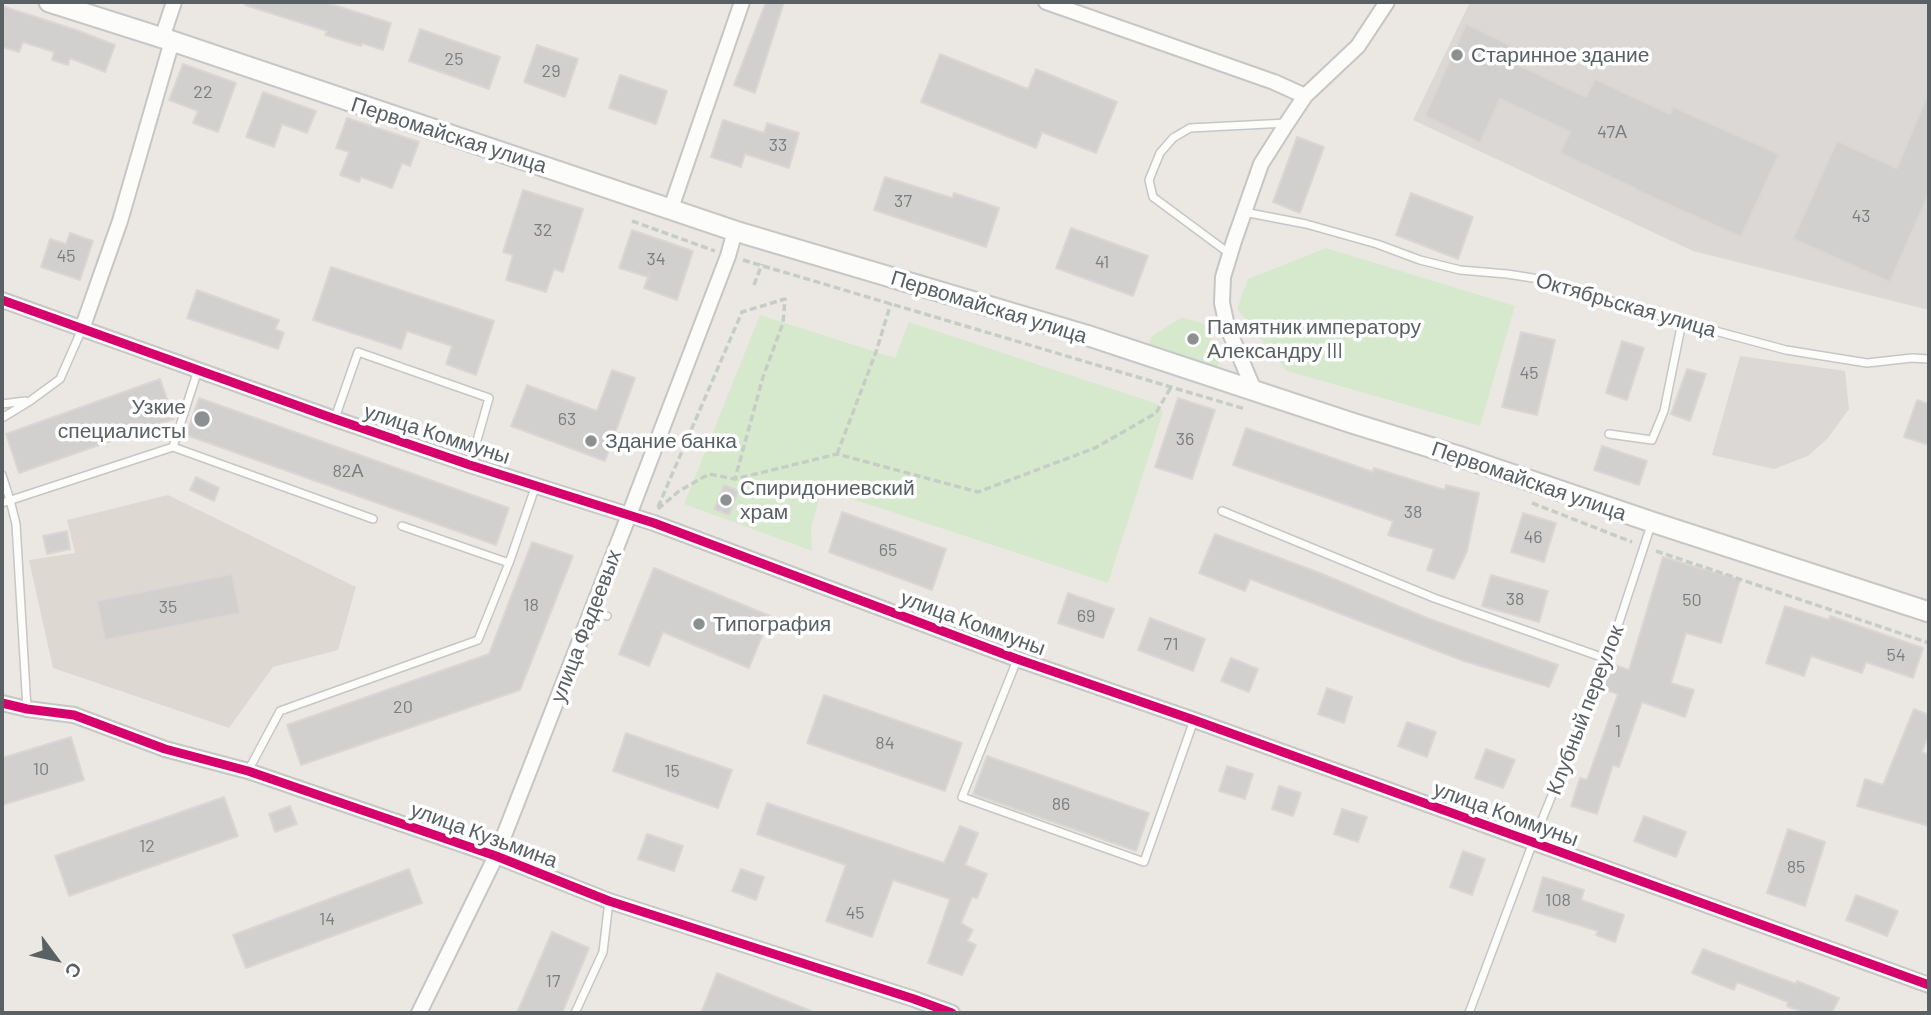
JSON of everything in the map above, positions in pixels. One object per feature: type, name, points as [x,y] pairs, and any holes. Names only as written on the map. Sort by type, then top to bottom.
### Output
[{"type":"main road","name":"Первомайская улица","points":[[50,2],[735,231],[1086,335],[1929,612]]},
{"type":"street","points":[[82,329],[120,221],[174,2]]},
{"type":"street","points":[[671,208],[742,2]]},
{"type":"street","points":[[1046,2],[1273,82],[1305,96]]},
{"type":"street","points":[[1254,390],[1227,326],[1222,303],[1223,277],[1244,212],[1261,164],[1287,122],[1305,96],[1359,46],[1387,2]]},
{"type":"street","name":"улица Фадеевых","points":[[419,1013],[496,856],[728,256],[735,231]]},
{"type":"street","name":"улица Коммуны","points":[[2,300],[335,419],[629,514],[1017,659],[1194,720],[1929,985]]},
{"type":"street","name":"улица Кузьмина","points":[[2,703],[74,715],[165,748],[248,771],[496,856],[609,901],[952,1013]]},
{"type":"lane","points":[[1230,254],[1153,197],[1149,180],[1160,153],[1173,138],[1190,128],[1287,122]]},
{"type":"lane","name":"Октябрьская улица","points":[[1244,212],[1306,224],[1460,270],[1552,281],[1641,311],[1786,350],[1867,363],[1929,359]]},
{"type":"lane","points":[[1609,434],[1652,440],[1664,411],[1682,322]]},
{"type":"lane","points":[[2,418],[60,379],[82,329]]},
{"type":"lane","points":[[335,419],[358,352],[489,398],[470,464]]},
{"type":"lane","points":[[173,447],[198,369]]},
{"type":"lane","points":[[2,404],[30,401]]},
{"type":"lane","points":[[2,503],[173,447],[373,519]]},
{"type":"lane","points":[[2,475],[16,524],[27,709]]},
{"type":"lane","points":[[248,771],[280,711],[478,640],[536,485]]},
{"type":"lane","points":[[1222,511],[1434,598],[1607,659]]},
{"type":"lane","name":"Клубный переулок","points":[[1469,1013],[1533,842],[1607,659],[1652,522]]},
{"type":"lane","points":[[402,526],[509,563]]},
{"type":"lane","points":[[592,611],[607,616]]},
{"type":"lane","points":[[1017,659],[962,797],[1144,862],[1194,720]]},
{"type":"lane","points":[[575,1013],[603,952],[609,901]]},
{"type":"lane","points":[[914,999],[925,1013]]},
{"type":"path","points":[[632,221],[728,256],[1247,410]]},
{"type":"path","points":[[754,285],[762,264]]},
{"type":"path","points":[[735,479],[763,377],[783,323],[785,299],[742,312],[656,510],[680,491],[709,474],[735,479],[837,454],[978,492],[1095,449],[1156,413],[1171,387]]},
{"type":"path","points":[[837,454],[876,352],[891,303]]},
{"type":"path","points":[[1531,502],[1643,546],[1929,643]]},
{"type":"shaded area","points":[[1470,2],[1929,2],[1929,310],[1693,251],[1413,120]]},
{"type":"shaded area","points":[[1740,356],[1845,371],[1849,409],[1828,438],[1808,456],[1774,469],[1712,455]]},
{"type":"shaded area","points":[[168,495],[356,587],[338,650],[273,667],[229,728],[53,668],[29,560],[75,553],[67,520]]},
{"type":"green space","points":[[1326,248],[1515,306],[1480,426],[1287,371],[1237,309],[1248,279]]},
{"type":"green space","points":[[760,315],[895,358],[909,322],[1158,404],[1163,412],[1108,583],[822,489],[811,528],[812,551],[684,504]]},
{"type":"green space","points":[[1182,317],[1204,324],[1221,358],[1217,367],[1148,345],[1152,336]]},
{"type":"building","points":[[245,2],[324,2],[391,23],[383,50],[325,35],[327,31],[245,5]]},
{"type":"building","points":[[766,2],[784,2],[755,93],[734,85]]},
{"type":"building","points":[[2,6],[115,45],[105,72],[70,58],[68,65],[52,60],[54,52],[23,42],[19,52],[2,47]]},
{"type":"building","points":[[1466,24],[1510,45],[1504,58],[1586,97],[1595,79],[1670,114],[1673,107],[1779,154],[1741,237],[1560,153],[1570,132],[1500,99],[1480,143],[1425,116]]},
{"type":"building","points":[[420,29],[500,57],[489,89],[409,61]]},
{"type":"building","points":[[537,45],[578,59],[565,97],[524,82]]},
{"type":"building","points":[[940,54],[1028,89],[1036,69],[1117,102],[1096,153],[1042,132],[1036,148],[921,102]]},
{"type":"building","points":[[183,64],[236,83],[218,132],[193,123],[198,111],[169,100]]},
{"type":"building","points":[[620,75],[667,91],[656,124],[609,108]]},
{"type":"building","points":[[1929,91],[1929,193],[1890,282],[1793,239],[1837,141],[1897,168]]},
{"type":"building","points":[[263,92],[316,111],[307,133],[282,124],[274,147],[246,137]]},
{"type":"building","points":[[347,118],[419,142],[410,166],[402,163],[392,188],[361,177],[359,182],[340,175],[349,152],[336,148]]},
{"type":"building","points":[[723,120],[764,133],[767,123],[799,133],[789,168],[745,154],[741,167],[711,157]]},
{"type":"building","points":[[1297,137],[1324,147],[1300,213],[1273,202]]},
{"type":"building","points":[[885,177],[952,198],[954,193],[999,208],[986,247],[874,210]]},
{"type":"building","points":[[523,190],[583,209],[563,272],[554,269],[546,292],[506,280],[513,255],[503,252]]},
{"type":"building","points":[[1411,193],[1473,217],[1458,259],[1396,235]]},
{"type":"building","points":[[1071,228],[1148,256],[1133,296],[1056,268]]},
{"type":"building","points":[[632,230],[693,251],[677,300],[644,288],[648,277],[619,268]]},
{"type":"building","points":[[70,233],[93,241],[80,280],[41,267],[50,239],[66,244]]},
{"type":"building","points":[[331,267],[494,321],[476,375],[446,364],[452,346],[407,331],[401,349],[313,320]]},
{"type":"building","points":[[197,290],[279,320],[275,329],[284,333],[278,349],[187,318]]},
{"type":"building","points":[[1521,332],[1555,340],[1537,415],[1502,407]]},
{"type":"building","points":[[1622,341],[1644,348],[1627,400],[1606,393]]},
{"type":"building","points":[[1687,369],[1706,374],[1690,421],[1671,414]]},
{"type":"building","points":[[612,370],[635,378],[605,461],[511,426],[527,385],[597,411]]},
{"type":"building","points":[[160,379],[174,419],[19,473],[6,434]]},
{"type":"building","points":[[199,398],[509,508],[496,545],[186,435]]},
{"type":"building","points":[[1178,398],[1215,410],[1192,479],[1155,467]]},
{"type":"building","points":[[1917,400],[1929,404],[1929,445],[1904,437]]},
{"type":"building","points":[[1246,428],[1373,472],[1374,468],[1445,490],[1446,485],[1479,493],[1467,551],[1454,579],[1427,570],[1434,549],[1388,535],[1393,521],[1233,465]]},
{"type":"building","points":[[1602,446],[1647,461],[1639,485],[1594,470]]},
{"type":"building","points":[[196,477],[219,488],[214,501],[190,490]]},
{"type":"building","name":"Спиридониевский храм","points":[[724,485],[738,491],[729,515],[714,509]]},
{"type":"building","points":[[842,512],[946,549],[932,590],[829,552]]},
{"type":"building","points":[[1523,513],[1556,523],[1544,562],[1511,552]]},
{"type":"building","points":[[67,531],[70,549],[47,554],[43,536]]},
{"type":"building","points":[[1215,534],[1320,573],[1427,618],[1558,665],[1549,687],[1464,661],[1250,579],[1245,591],[1199,573]]},
{"type":"building","points":[[532,542],[573,556],[520,690],[301,765],[287,725],[489,654]]},
{"type":"building","points":[[1663,557],[1740,580],[1721,643],[1686,633],[1671,683],[1694,690],[1685,717],[1642,702],[1619,767],[1613,765],[1597,814],[1571,806],[1580,778],[1587,780],[1618,694],[1603,689],[1608,673],[1612,664],[1629,670]]},
{"type":"building","name":"Типография","points":[[654,568],[770,616],[749,668],[663,632],[649,666],[619,654]]},
{"type":"building","points":[[232,574],[240,613],[105,640],[97,601]]},
{"type":"building","points":[[1491,575],[1548,591],[1539,622],[1482,606]]},
{"type":"building","points":[[1068,593],[1114,609],[1103,638],[1058,623]]},
{"type":"building","points":[[1785,606],[1829,620],[1830,616],[1923,648],[1913,678],[1866,662],[1862,673],[1811,656],[1804,676],[1766,663]]},
{"type":"building","points":[[1150,618],[1205,639],[1193,671],[1138,650]]},
{"type":"building","points":[[1231,658],[1258,669],[1249,692],[1221,681]]},
{"type":"building","points":[[1327,688],[1352,697],[1344,723],[1318,714]]},
{"type":"building","points":[[824,695],[962,743],[945,791],[807,743]]},
{"type":"building","points":[[1914,709],[1929,715],[1929,733],[1922,752],[1929,755],[1929,826],[1857,806],[1865,779],[1883,785]]},
{"type":"building","points":[[1407,722],[1436,732],[1427,757],[1398,746]]},
{"type":"building","points":[[626,733],[732,770],[718,808],[613,771]]},
{"type":"building","points":[[71,737],[84,780],[2,805],[2,758]]},
{"type":"building","points":[[1486,749],[1515,760],[1503,788],[1475,778]]},
{"type":"building","points":[[987,756],[1149,813],[1136,851],[973,794]]},
{"type":"building","points":[[1227,766],[1253,774],[1245,799],[1219,791]]},
{"type":"building","points":[[1279,786],[1301,793],[1293,816],[1272,809]]},
{"type":"building","points":[[224,797],[238,836],[69,896],[55,856]]},
{"type":"building","points":[[767,803],[944,863],[960,826],[978,833],[965,865],[987,874],[977,898],[972,897],[961,923],[973,930],[967,941],[976,945],[962,975],[928,963],[950,899],[893,880],[872,937],[826,921],[846,865],[757,834]]},
{"type":"building","points":[[290,806],[297,824],[275,832],[269,814]]},
{"type":"building","points":[[1342,809],[1367,817],[1358,842],[1334,834]]},
{"type":"building","points":[[1644,816],[1686,832],[1676,857],[1634,841]]},
{"type":"building","points":[[1788,829],[1825,842],[1805,906],[1767,893]]},
{"type":"building","points":[[647,834],[683,846],[674,871],[638,859]]},
{"type":"building","points":[[1463,851],[1485,859],[1472,895],[1450,887]]},
{"type":"building","points":[[409,869],[422,903],[246,968],[233,935]]},
{"type":"building","points":[[741,869],[764,877],[756,900],[732,891]]},
{"type":"building","points":[[1543,877],[1584,890],[1581,900],[1624,915],[1615,942],[1596,935],[1598,931],[1533,911]]},
{"type":"building","points":[[1856,895],[1898,911],[1887,936],[1846,920]]},
{"type":"building","points":[[552,932],[589,948],[562,1013],[517,1013]]},
{"type":"building","points":[[1703,949],[1839,998],[1832,1013],[1805,1013],[1787,1006],[1788,1002],[1737,982],[1734,990],[1692,973]]},
{"type":"building","points":[[717,973],[816,1013],[701,1013]]},
{"type":"cycle path","points":[[2,300],[335,419],[654,523],[1017,659],[1194,720],[1929,985]]},
{"type":"cycle path","points":[[2,703],[74,715],[165,749],[248,771],[496,856],[609,901],[952,1013]]},
{"type":"place","name":"Старинное здание","points":[[1457,55]]},
{"type":"place","name":"Памятник императору Александру III","points":[[1193,339]]},
{"type":"place","name":"Узкие специалисты","points":[[202,419]]},
{"type":"place","name":"Здание банка","points":[[591,441]]},
{"type":"place","name":"Спиридониевский храм","points":[[726,500]]},
{"type":"place","name":"Типография","points":[[699,624]]}]
